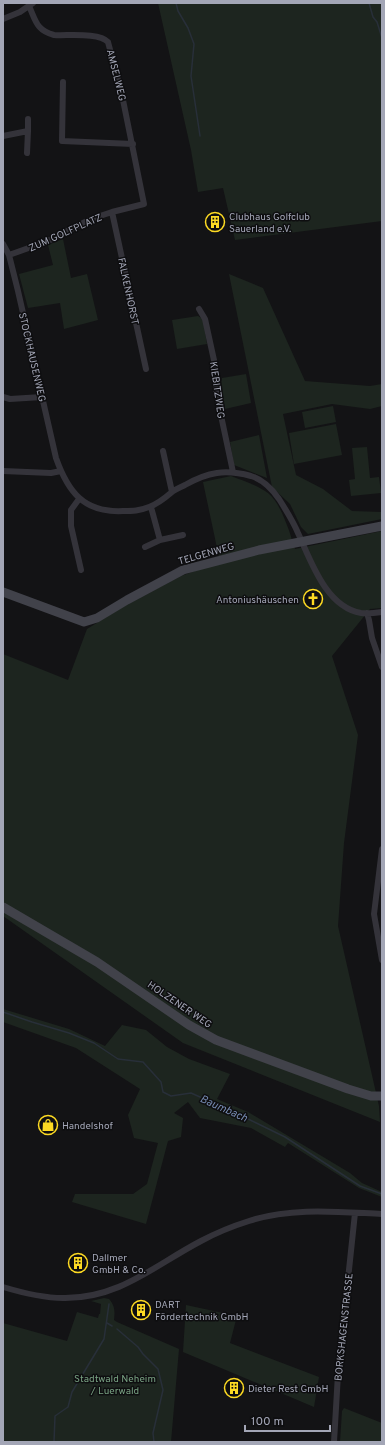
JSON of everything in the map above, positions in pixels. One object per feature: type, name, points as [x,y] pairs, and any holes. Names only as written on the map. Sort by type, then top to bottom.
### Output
[{"type":"main road","name":"TELGENWEG","points":[[3,592],[84,622],[97,618],[183,570],[259,550],[382,526]]},
{"type":"main road","name":"HOLZENER WEG","points":[[3,906],[97,962],[189,1025],[216,1040],[348,1089],[371,1096],[382,1096]]},
{"type":"street","points":[[3,19],[20,12],[31,5]]},
{"type":"street","name":"AMSELWEG","points":[[31,5],[39,27],[42,31],[54,35],[97,36],[105,38],[108,42],[121,88],[144,204]]},
{"type":"street","points":[[63,82],[62,141],[133,144]]},
{"type":"street","points":[[27,153],[28,119]]},
{"type":"street","points":[[3,136],[28,131]]},
{"type":"street","name":"ZUM GOLFPLATZ","points":[[9,255],[48,241],[91,219],[144,204]]},
{"type":"street","name":"FALKENHORST","points":[[112,212],[146,370]]},
{"type":"street","name":"STOCKHAUSENWEG","points":[[3,244],[9,255],[52,445],[61,471],[71,490],[79,499]]},
{"type":"street","name":"KIEBITZWEG","points":[[199,309],[205,319],[216,367],[216,392],[233,472]]},
{"type":"street","points":[[3,397],[10,399],[42,397]]},
{"type":"street","points":[[163,451],[172,492]]},
{"type":"street","points":[[3,471],[50,473],[61,471]]},
{"type":"street","points":[[81,570],[70,526],[71,510],[79,499],[91,505],[113,512],[136,512],[151,507],[167,498],[172,492],[193,481],[208,475],[233,472],[254,477],[270,487],[289,515],[323,584],[337,600],[354,611],[367,613],[382,612]]},
{"type":"street","points":[[151,507],[160,540]]},
{"type":"street","points":[[145,547],[160,540],[183,535]]},
{"type":"street","points":[[367,613],[372,638],[382,667]]},
{"type":"street","points":[[382,849],[374,914],[382,960]]},
{"type":"street","points":[[3,1287],[47,1297],[73,1298],[95,1294],[133,1281],[202,1240],[250,1220],[274,1215],[303,1212],[382,1214]]},
{"type":"street","name":"BORKSHAGENSTRASSE","points":[[334,1442],[338,1374],[355,1213]]},
{"type":"green space","points":[[158,3],[382,3],[382,221],[235,240],[223,188],[198,192],[191,150]]},
{"type":"green space","points":[[63,239],[71,278],[87,274],[98,320],[64,329],[60,303],[28,308],[19,274],[53,265],[48,245]]},
{"type":"green space","points":[[229,274],[263,288],[305,381],[370,386],[382,384],[382,406],[370,409],[332,404],[283,414],[296,475],[323,489],[352,511],[382,512],[382,519],[308,534],[301,527],[290,504],[272,487]]},
{"type":"green space","points":[[198,316],[203,319],[207,344],[177,349],[172,320]]},
{"type":"green space","points":[[246,374],[251,403],[225,409],[220,392],[222,378]]},
{"type":"green space","points":[[333,406],[336,422],[305,428],[302,412]]},
{"type":"green space","points":[[336,424],[342,455],[294,464],[289,433]]},
{"type":"green space","points":[[259,435],[267,478],[234,465],[230,442]]},
{"type":"green space","points":[[367,447],[370,478],[379,477],[381,493],[351,496],[349,480],[355,479],[352,448]]},
{"type":"green space","points":[[231,476],[250,483],[268,493],[273,498],[281,511],[295,549],[382,531],[382,608],[370,609],[332,656],[358,735],[344,843],[338,926],[379,1106],[380,1122],[183,1043],[3,916],[3,654],[68,680],[87,629],[121,608],[181,576],[220,562],[203,482]]},
{"type":"green space","points":[[3,1009],[69,1029],[105,1046],[122,1025],[146,1030],[167,1047],[189,1059],[230,1074],[217,1099],[248,1112],[350,1173],[362,1183],[382,1192],[382,1197],[359,1188],[288,1143],[285,1147],[251,1128],[200,1118],[188,1102],[174,1113],[183,1118],[181,1137],[168,1141],[146,1224],[72,1202],[75,1194],[133,1194],[147,1184],[158,1143],[134,1138],[128,1115],[140,1089],[76,1048],[3,1022]]},
{"type":"green space","name":"Stadtwald Neheim / Luerwald","points":[[104,1298],[109,1299],[113,1306],[114,1320],[179,1349],[171,1442],[3,1442],[3,1323],[67,1341],[77,1312],[98,1318],[101,1304],[91,1301]]},
{"type":"green space","points":[[186,1305],[237,1316],[230,1343],[319,1377],[314,1407],[183,1352]]},
{"type":"green space","points":[[344,1408],[382,1423],[382,1442],[340,1442],[342,1411]]},
{"type":"waterway","points":[[176,3],[178,11],[188,28],[194,44],[191,76],[200,136]]},
{"type":"waterway","points":[[369,3],[382,38]]},
{"type":"waterway","name":"Baumbach","points":[[3,1012],[69,1033],[94,1043],[118,1059],[143,1062],[161,1082],[163,1092],[171,1096],[191,1093],[236,1113],[285,1137],[360,1186],[382,1194]]},
{"type":"waterway","points":[[54,1442],[55,1416],[68,1407],[72,1392],[104,1339],[109,1304]]},
{"type":"waterway","points":[[107,1323],[112,1326]]},
{"type":"waterway","points":[[117,1329],[138,1347],[158,1369],[163,1390],[153,1433],[154,1442]]},
{"type":"place","name":"Clubhaus Golfclub Sauerland e.V.","points":[[215,222]]},
{"type":"place","name":"Antoniushäuschen","points":[[313,599]]},
{"type":"place","name":"Handelshof","points":[[48,1125]]},
{"type":"place","name":"Dallmer GmbH & Co.","points":[[78,1263]]},
{"type":"place","name":"DART Fördertechnik GmbH","points":[[141,1310]]},
{"type":"place","name":"Dieter Rest GmbH","points":[[234,1388]]}]
